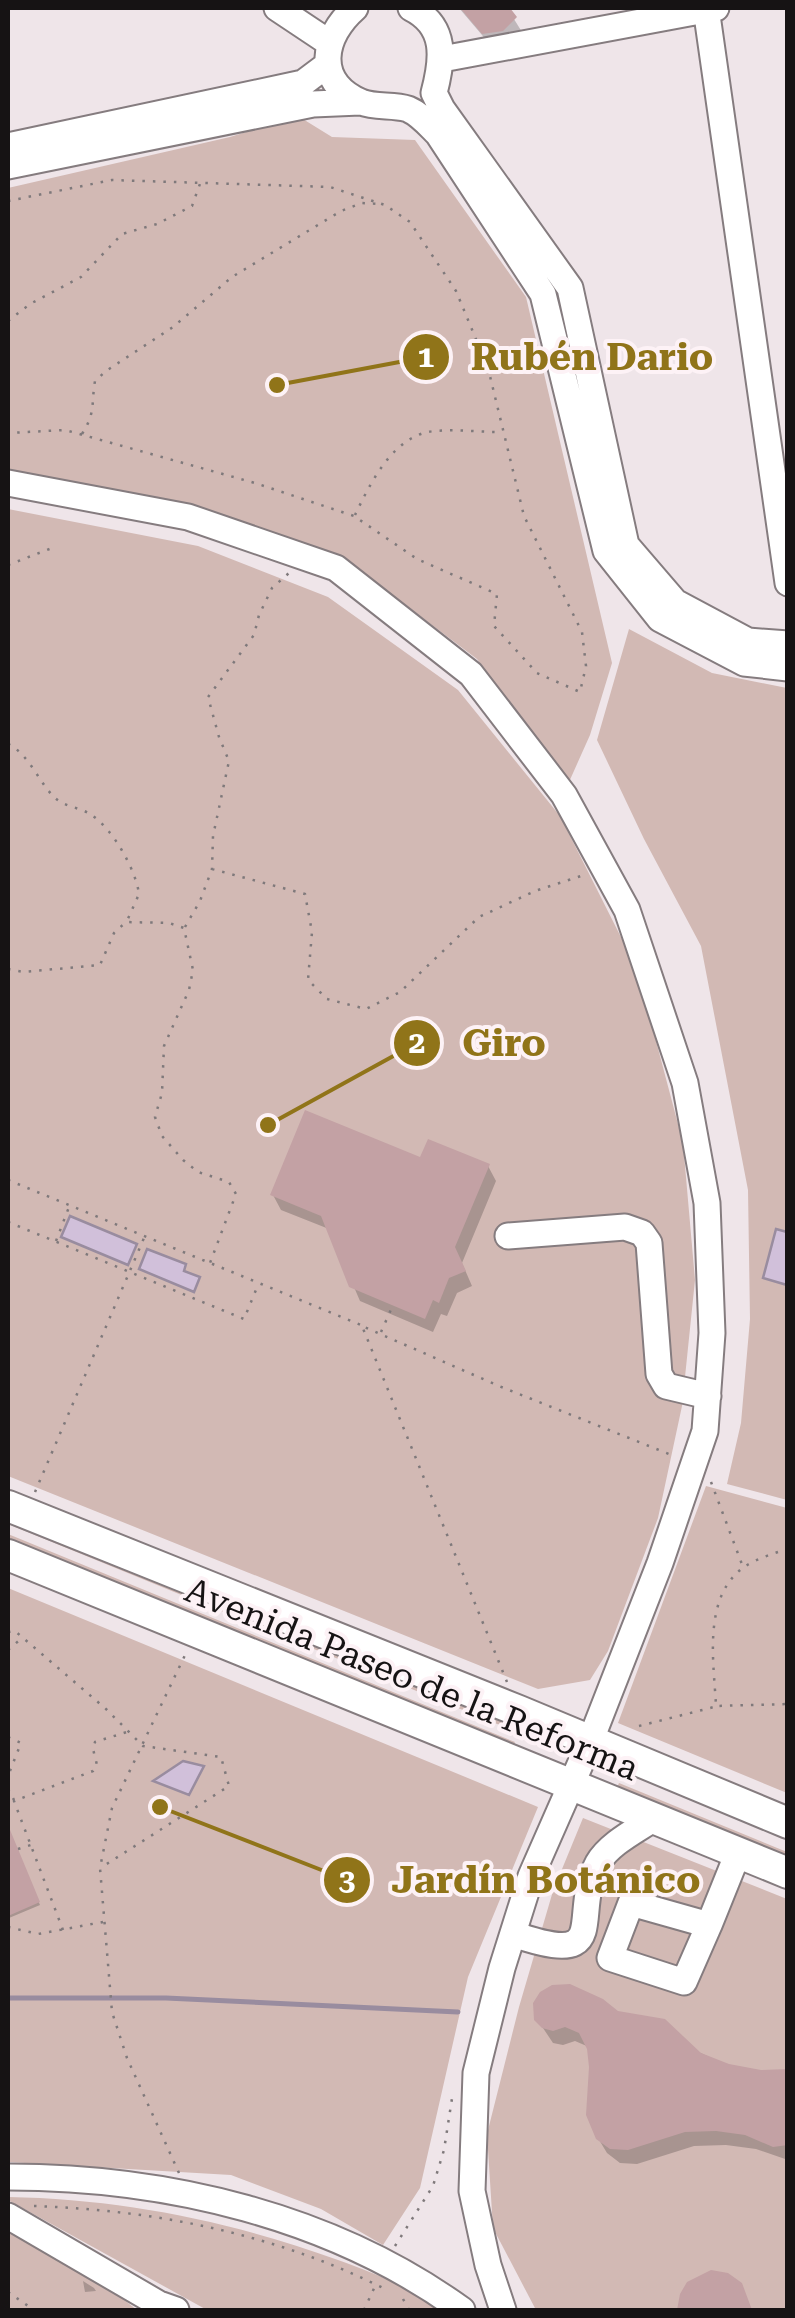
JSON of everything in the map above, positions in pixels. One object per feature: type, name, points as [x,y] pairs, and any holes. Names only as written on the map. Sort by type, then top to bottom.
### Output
[{"type":"main road","name":"Avenida Paseo de la Reforma","points":[[17,1510],[788,1823]]},
{"type":"main road","name":"Avenida Paseo de la Reforma","points":[[8,1554],[788,1873]]},
{"type":"street","points":[[277,8],[335,28]]},
{"type":"street","points":[[411,8],[431,24],[441,46],[434,94],[570,288],[570,350]]},
{"type":"street","points":[[8,166],[313,104],[406,101],[427,90],[441,66],[710,8],[788,583]]},
{"type":"street","points":[[335,28],[340,88],[369,104],[406,108],[438,134],[543,294],[570,350],[616,548],[660,619],[744,663],[788,668]]},
{"type":"street","points":[[8,146],[304,84],[335,28]]},
{"type":"street","points":[[8,483],[188,518],[336,568],[470,674],[564,795],[627,910],[684,1083],[707,1203],[712,1333],[705,1432],[660,1562],[590,1742],[531,1876],[476,2073],[472,2191],[488,2265],[503,2310]]},
{"type":"street","points":[[616,548],[675,602],[748,642],[788,644]]},
{"type":"street","points":[[508,1236],[625,1227],[642,1232],[649,1243],[659,1374],[666,1386],[708,1396]]},
{"type":"street","points":[[513,1934],[557,1947],[570,1946],[580,1938],[586,1927],[599,1862],[653,1818]]},
{"type":"street","points":[[710,1925],[738,1853]]},
{"type":"street","points":[[8,2177],[76,2179],[191,2196],[261,2212],[386,2262],[462,2310]]},
{"type":"street","points":[[17,2211],[160,2304],[176,2310]]},
{"type":"path","points":[[8,201],[112,180],[330,187],[385,205],[410,222],[456,291],[488,368],[524,516],[582,632],[586,666],[580,692],[537,673],[494,626],[497,594],[417,559],[354,516],[255,483],[66,430],[8,432]]},
{"type":"path","points":[[8,321],[81,276],[122,234],[157,224],[192,206],[202,181]]},
{"type":"path","points":[[82,435],[96,403],[96,381],[106,371],[174,327],[232,277],[340,211],[362,204],[385,205]]},
{"type":"path","points":[[354,516],[370,483],[398,446],[431,431],[503,432]]},
{"type":"path","points":[[8,566],[52,548]]},
{"type":"path","points":[[210,1263],[236,1194],[229,1182],[198,1172],[183,1160],[162,1136],[155,1117],[162,1093],[164,1046],[189,990],[193,970],[184,928],[212,869],[213,836],[229,761],[208,698],[254,636],[272,588],[306,556]]},
{"type":"path","points":[[8,744],[16,748],[58,802],[91,814],[128,857],[139,894],[126,922],[114,933],[100,965],[23,972],[8,968]]},
{"type":"path","points":[[212,869],[304,894],[312,932],[308,980],[327,999],[366,1009],[400,992],[479,917],[535,890],[604,869]]},
{"type":"path","points":[[126,922],[169,922],[184,928]]},
{"type":"path","points":[[8,1180],[694,1464],[709,1476],[743,1567]]},
{"type":"path","points":[[56,1242],[70,1206]]},
{"type":"path","points":[[8,1222],[244,1319],[259,1283]]},
{"type":"path","points":[[17,1510],[144,1239]]},
{"type":"path","points":[[381,1334],[393,1305]]},
{"type":"path","points":[[362,1326],[519,1711]]},
{"type":"path","points":[[716,1706],[715,1618],[725,1590],[743,1567],[788,1549]]},
{"type":"path","points":[[8,1625],[143,1746],[221,1757],[230,1786],[100,1868]]},
{"type":"path","points":[[191,2196],[127,2058],[112,2012],[100,1868],[112,1808],[196,1630]]},
{"type":"path","points":[[8,1632],[14,1632]]},
{"type":"path","points":[[8,1650],[22,1638]]},
{"type":"path","points":[[638,1726],[716,1706],[788,1704]]},
{"type":"path","points":[[14,1801],[93,1771],[97,1765],[92,1748],[95,1742],[129,1732]]},
{"type":"path","points":[[8,1737],[21,1743],[8,1776]]},
{"type":"path","points":[[8,1789],[64,1930]]},
{"type":"path","points":[[18,1849],[31,1844]]},
{"type":"path","points":[[8,1928],[38,1934],[104,1922]]},
{"type":"path","points":[[17,2211],[146,2213],[236,2233],[328,2264],[389,2291]]},
{"type":"path","points":[[8,2292],[34,2310]]},
{"type":"shaded area","points":[[298,116],[332,137],[415,140],[526,297],[612,663],[590,735],[569,782],[477,659],[339,555],[190,507],[8,472],[8,188],[230,137]]},
{"type":"shaded area","points":[[8,509],[198,546],[328,597],[458,690],[560,816],[637,969],[683,1143],[695,1280],[682,1406],[658,1518],[608,1651],[590,1680],[538,1689],[8,1476]]},
{"type":"shaded area","points":[[629,629],[712,673],[787,688],[787,1500],[727,1484],[741,1423],[750,1319],[748,1190],[701,946],[597,740]]},
{"type":"shaded area","points":[[70,1216],[137,1244],[128,1265],[61,1237]]},
{"type":"shaded area","points":[[776,1229],[787,1232],[787,1285],[763,1278]]},
{"type":"shaded area","points":[[147,1249],[186,1264],[184,1271],[200,1277],[194,1292],[139,1269]]},
{"type":"shaded area","points":[[706,1486],[787,1508],[787,1793],[618,1723]]},
{"type":"shaded area","points":[[8,1516],[523,1725],[519,1733],[8,1524]]},
{"type":"shaded area","points":[[8,1534],[515,1742],[512,1749],[8,1543]]},
{"type":"shaded area","points":[[8,1588],[538,1807],[468,1977],[420,2188],[383,2245],[321,2209],[231,2175],[8,2162]]},
{"type":"shaded area","points":[[183,1761],[204,1766],[189,1795],[153,1781]]},
{"type":"shaded area","points":[[619,1783],[787,1852],[787,1860],[616,1790]]},
{"type":"shaded area","points":[[583,1818],[787,1899],[786,2310],[536,2310],[493,2228],[487,2134],[553,1891]]},
{"type":"shaded area","points":[[8,2197],[92,2202],[216,2223],[378,2275],[441,2310],[207,2310]]},
{"type":"shaded area","points":[[8,2231],[114,2292],[137,2310],[8,2310]]},
{"type":"building","points":[[460,8],[510,8],[517,17],[503,31],[482,34]]},
{"type":"building","points":[[305,1110],[420,1157],[428,1139],[490,1164],[455,1247],[466,1271],[449,1278],[439,1303],[433,1300],[425,1319],[349,1287],[321,1216],[270,1195]]},
{"type":"building","points":[[8,1825],[40,1902],[8,1916]]},
{"type":"building","points":[[570,1984],[603,1999],[618,2011],[665,2019],[701,2053],[729,2064],[761,2070],[788,2069],[788,2145],[773,2147],[745,2135],[716,2131],[685,2132],[628,2150],[610,2149],[596,2139],[586,2115],[589,2067],[587,2049],[579,2033],[565,2027],[553,2031],[542,2028],[534,2020],[533,2003],[540,1992],[552,1985]]},
{"type":"building","points":[[711,2270],[728,2273],[742,2283],[752,2310],[677,2310],[687,2282]]},
{"type":"waterway","points":[[8,1998],[166,1998],[458,2012]]},
{"type":"place","name":"Rubén Dario","points":[[277,385]]},
{"type":"place","name":"Giro","points":[[268,1125]]},
{"type":"place","name":"Jardín Botánico","points":[[160,1807]]}]
